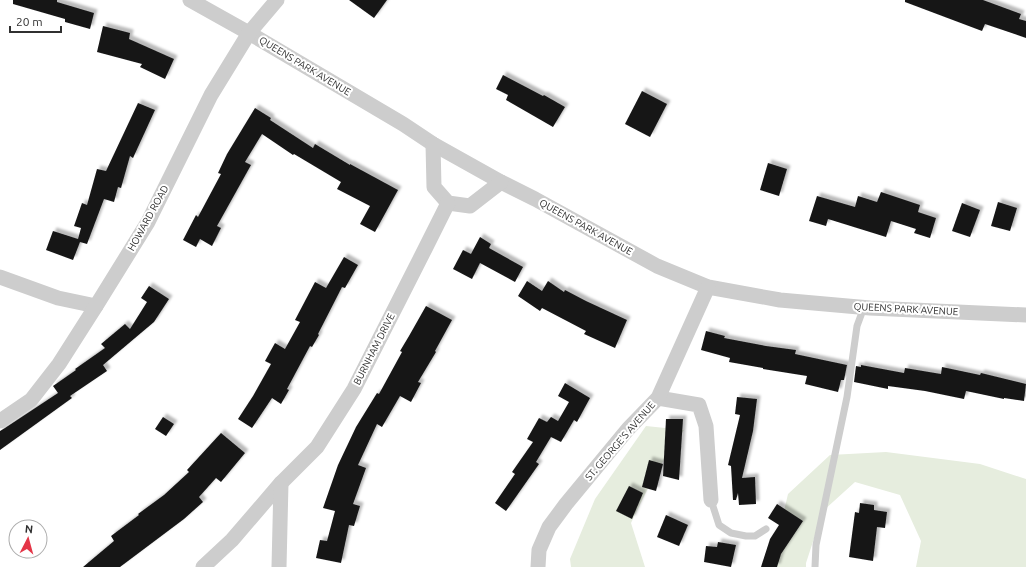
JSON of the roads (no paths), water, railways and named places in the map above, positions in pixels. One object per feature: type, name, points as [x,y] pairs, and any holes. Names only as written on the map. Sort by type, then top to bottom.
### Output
[{"type":"street","name":"QUEENS PARK AVENUE","points":[[190,0],[249,33],[403,124],[433,144],[500,182],[535,199],[656,266],[708,287],[780,300],[864,307],[1026,316]]},
{"type":"street","name":"HOWARD ROAD","points":[[0,421],[31,400],[59,364],[148,222],[211,95],[249,33],[277,0]]},
{"type":"street","points":[[433,144],[434,187],[448,203],[470,206],[500,182]]},
{"type":"street","name":"BURNHAM DRIVE","points":[[203,567],[232,540],[281,483],[317,447],[354,389],[448,203]]},
{"type":"street","points":[[0,276],[58,298],[96,306]]},
{"type":"street","name":"ST. GEORGE'S AVENUE","points":[[538,567],[539,550],[549,526],[628,429],[658,398],[708,287]]},
{"type":"street","points":[[658,398],[699,405],[706,426],[712,500]]},
{"type":"street","points":[[279,567],[281,483]]},
{"type":"lane","points":[[815,567],[816,545],[847,397],[857,326],[864,307]]},
{"type":"lane","points":[[712,500],[719,525],[731,533],[756,536],[766,529]]}]
